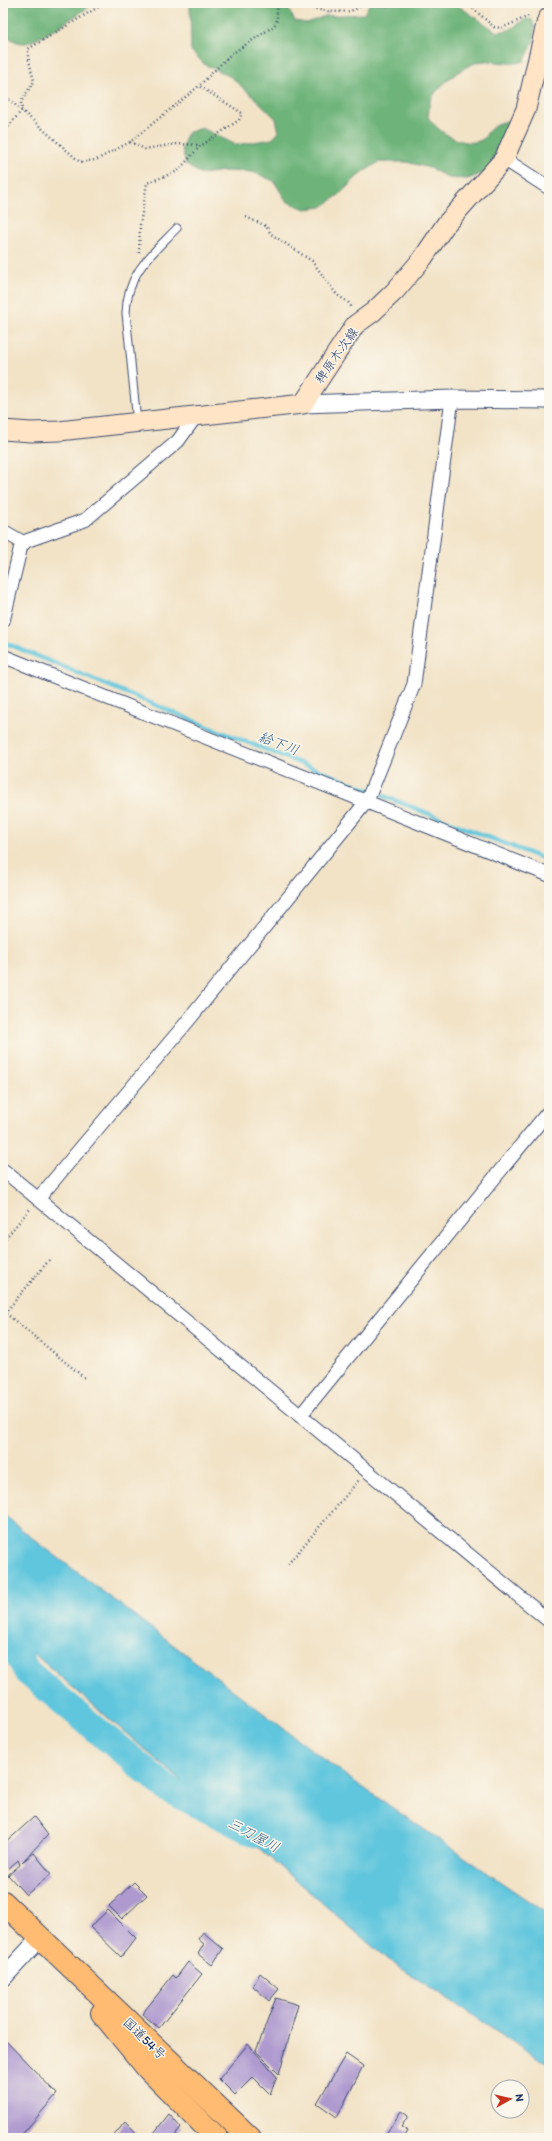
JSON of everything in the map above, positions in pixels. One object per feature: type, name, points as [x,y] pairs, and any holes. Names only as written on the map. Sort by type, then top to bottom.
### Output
[{"type":"highway","name":"国道54号","points":[[3,1902],[250,2138]]},
{"type":"highway","name":"国道54号","points":[[40,1938],[148,2068],[217,2138]]},
{"type":"main road","name":"稗原木次線","points":[[304,404],[344,339],[355,325],[374,312],[395,291],[423,258],[446,224],[504,159],[526,109],[548,18]]},
{"type":"main road","points":[[3,430],[52,431],[304,404]]},
{"type":"street","points":[[504,159],[549,188]]},
{"type":"street","points":[[304,404],[452,399],[549,400]]},
{"type":"street","points":[[38,1199],[188,1022],[353,821],[370,793],[414,684],[452,399]]},
{"type":"street","points":[[3,621],[21,546],[24,543],[85,520],[178,441],[196,416]]},
{"type":"street","points":[[3,532],[24,543]]},
{"type":"street","points":[[3,656],[370,793],[549,875]]},
{"type":"street","points":[[300,1416],[549,1111]]},
{"type":"street","points":[[3,1170],[549,1621]]},
{"type":"street","points":[[3,1978],[40,1938]]},
{"type":"lane","points":[[137,423],[126,313],[129,290],[140,267],[177,228]]},
{"type":"path","points":[[3,133],[22,110],[21,102],[34,81],[28,57],[28,49],[105,3]]},
{"type":"path","points":[[3,94],[80,162],[106,155],[130,142],[199,86],[230,55],[274,26],[277,20],[277,3]]},
{"type":"path","points":[[301,3],[306,7],[337,12],[354,10],[363,3]]},
{"type":"path","points":[[467,3],[494,26],[502,28],[530,14],[548,18]]},
{"type":"path","points":[[140,267],[140,225],[146,183],[178,171],[199,147],[239,120],[242,113],[199,86]]},
{"type":"path","points":[[130,142],[145,149],[177,144],[196,145],[199,147]]},
{"type":"path","points":[[246,217],[266,226],[271,234],[312,261],[338,295],[348,302],[361,321]]},
{"type":"path","points":[[3,1241],[38,1199]]},
{"type":"path","points":[[50,1258],[4,1312],[86,1379]]},
{"type":"path","points":[[288,1564],[366,1471]]},
{"type":"green space","points":[[3,3],[96,3],[37,39],[22,43],[16,42],[3,32]]},
{"type":"green space","points":[[190,3],[285,3],[295,21],[307,23],[325,16],[364,14],[370,3],[454,3],[497,32],[509,30],[526,19],[532,20],[535,31],[533,41],[524,61],[509,63],[485,61],[470,65],[454,75],[439,88],[430,101],[428,117],[432,123],[452,138],[460,141],[476,142],[483,139],[493,127],[499,123],[513,120],[515,124],[486,172],[468,179],[449,178],[430,168],[407,162],[379,162],[360,174],[340,194],[322,207],[305,209],[286,201],[274,181],[253,172],[224,171],[201,174],[186,165],[182,149],[187,133],[202,128],[236,145],[272,139],[279,132],[276,119],[259,102],[231,77],[204,64],[191,51]]},
{"type":"water","points":[[3,1514],[32,1538],[349,1778],[549,1915],[549,2065],[387,1959],[3,1627]]},
{"type":"building","points":[[34,1817],[48,1835],[22,1862],[34,1853],[51,1874],[26,1895],[8,1875],[20,1865],[18,1860],[6,1871],[3,1867],[3,1845]]},
{"type":"building","points":[[134,1882],[147,1895],[122,1919],[109,1906]]},
{"type":"building","points":[[108,1910],[136,1938],[121,1957],[90,1927]]},
{"type":"building","points":[[203,1932],[223,1949],[212,1965],[198,1954],[204,1944],[198,1939]]},
{"type":"building","points":[[188,1962],[202,1974],[159,2028],[142,2014],[173,1975],[176,1978]]},
{"type":"building","points":[[260,1973],[279,1989],[269,2001],[253,1986]]},
{"type":"building","points":[[276,1998],[298,2005],[279,2074],[256,2051]]},
{"type":"building","points":[[3,2038],[57,2094],[19,2138],[3,2138]]},
{"type":"building","points":[[248,2044],[277,2077],[270,2094],[253,2077],[235,2095],[219,2079]]},
{"type":"building","points":[[346,2054],[363,2066],[337,2117],[317,2103]]},
{"type":"building","points":[[401,2111],[408,2116],[401,2127],[408,2131],[404,2138],[384,2138]]},
{"type":"building","points":[[169,2114],[181,2128],[173,2138],[150,2138]]},
{"type":"building","points":[[125,2122],[140,2138],[112,2138]]},
{"type":"waterway","name":"給下川","points":[[3,642],[211,728],[549,861]]},
{"type":"waterway","name":"三刀屋川","points":[[3,1625],[27,1672],[169,1790],[256,1834]]}]
